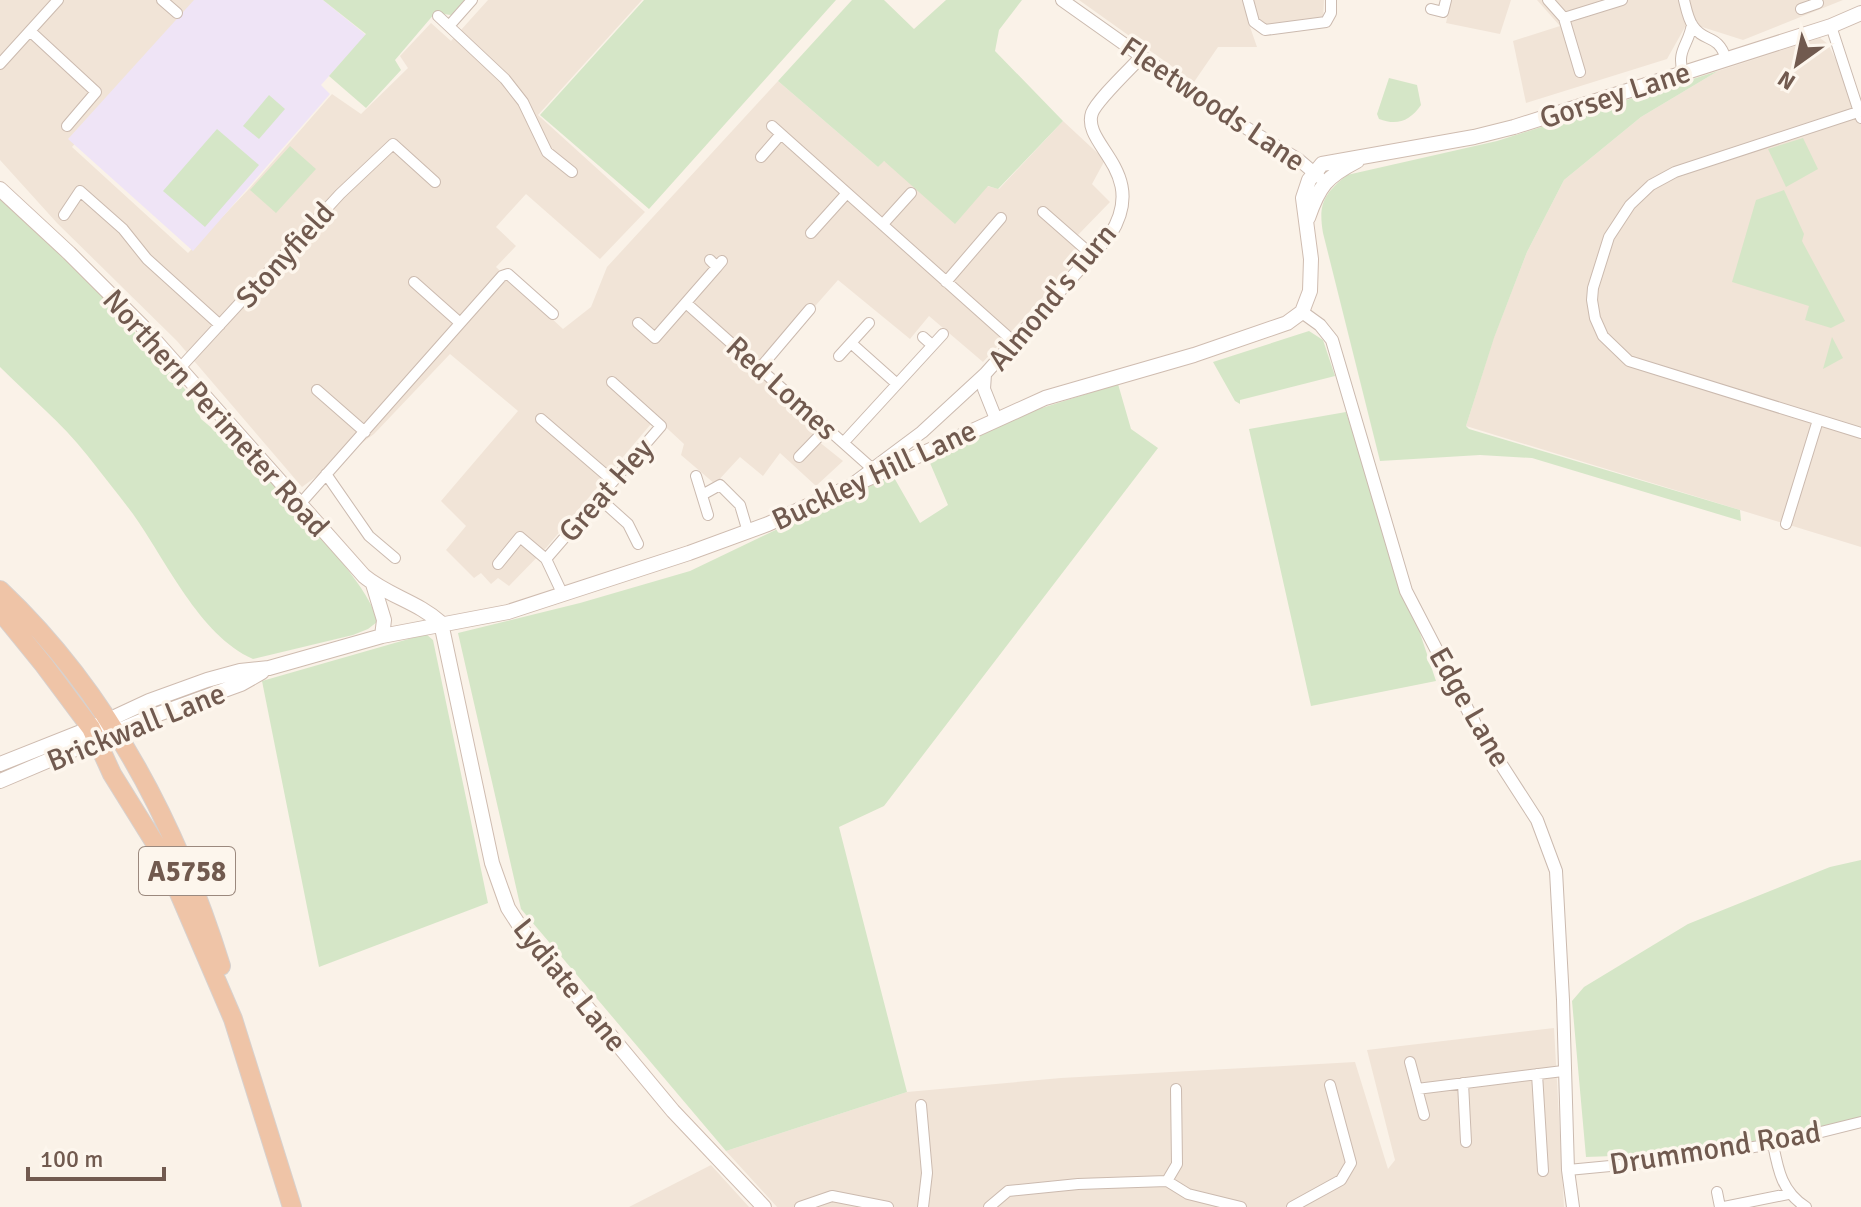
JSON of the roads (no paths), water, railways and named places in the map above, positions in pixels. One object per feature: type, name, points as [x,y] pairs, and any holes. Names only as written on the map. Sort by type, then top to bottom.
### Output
[{"type":"highway","name":"A5758","points":[[0,590],[67,662],[105,731],[146,808],[163,856],[233,1019]]},
{"type":"highway","name":"A5758","points":[[0,611],[44,665],[105,731],[159,810],[189,875],[221,968],[233,1019],[292,1207]]},
{"type":"main road","name":"Gorsey Lane","points":[[1319,177],[1322,164],[1514,127],[1831,26],[1861,13]]},
{"type":"main road","points":[[1302,312],[1311,282],[1303,198],[1319,177]]},
{"type":"main road","name":"Northern Perimeter Road","points":[[0,189],[69,253],[180,368],[354,566],[373,584],[421,607],[441,623]]},
{"type":"main road","name":"Buckley Hill Lane","points":[[441,623],[508,612],[748,532],[852,484],[874,470],[1065,391],[1264,332],[1287,323],[1302,312]]},
{"type":"main road","points":[[373,584],[384,620],[382,636]]},
{"type":"main road","name":"Brickwall Lane","points":[[0,764],[241,684],[269,668],[441,623]]},
{"type":"main road","name":"Lydiate Lane","points":[[441,623],[492,863],[508,908],[521,928],[673,1111],[764,1207]]},
{"type":"main road","name":"Brickwall Lane","points":[[0,781],[105,731]]},
{"type":"street","points":[[2,58],[58,0]]},
{"type":"street","points":[[162,0],[177,13]]},
{"type":"street","points":[[449,26],[472,0]]},
{"type":"street","name":"Fleetwoods Lane","points":[[1062,0],[1220,112],[1319,177]]},
{"type":"street","points":[[1248,0],[1254,22],[1265,30],[1326,22],[1331,13],[1331,0]]},
{"type":"street","points":[[1431,9],[1443,12],[1446,0]]},
{"type":"street","points":[[1548,0],[1564,18],[1580,72]]},
{"type":"street","points":[[1564,18],[1622,0]]},
{"type":"street","points":[[1684,0],[1692,24],[1700,33],[1720,44],[1726,59]]},
{"type":"street","points":[[438,16],[505,79],[523,102],[547,152],[572,172]]},
{"type":"street","points":[[1683,73],[1680,55],[1692,24]]},
{"type":"street","points":[[1831,26],[1860,115],[1682,169],[1651,185],[1630,205],[1606,245],[1593,288],[1594,313],[1600,330],[1612,347],[1629,361],[1861,433]]},
{"type":"street","points":[[30,31],[96,92],[67,126]]},
{"type":"street","name":"Almond's Turn","points":[[996,419],[984,389],[985,374],[1118,222],[1123,198],[1118,171],[1091,129],[1092,113],[1142,56]]},
{"type":"street","points":[[772,126],[1014,342]]},
{"type":"street","points":[[761,157],[781,134]]},
{"type":"street","name":"Stonyfield","points":[[180,368],[340,194],[393,144],[435,182]]},
{"type":"street","points":[[64,215],[80,191],[123,229],[147,259],[220,325]]},
{"type":"street","points":[[811,233],[847,193]]},
{"type":"street","points":[[883,224],[911,193]]},
{"type":"street","points":[[1043,212],[1092,255]]},
{"type":"street","points":[[946,282],[1001,218]]},
{"type":"street","points":[[638,323],[655,338],[716,263]]},
{"type":"street","points":[[300,504],[502,276],[508,274],[553,314]]},
{"type":"street","points":[[414,282],[459,322]]},
{"type":"street","name":"Red Lomes","points":[[686,303],[874,470]]},
{"type":"street","points":[[760,368],[810,309]]},
{"type":"street","name":"Edge Lane","points":[[1302,312],[1320,325],[1332,340],[1406,591],[1475,724],[1519,791],[1547,843],[1556,871],[1568,1170],[1573,1207]]},
{"type":"street","points":[[839,356],[869,323]]},
{"type":"street","points":[[844,442],[943,334]]},
{"type":"street","points":[[923,337],[932,345]]},
{"type":"street","points":[[851,343],[897,384]]},
{"type":"street","points":[[874,470],[922,432],[985,374]]},
{"type":"street","name":"Great Hey","points":[[563,595],[546,559],[661,426],[612,382]]},
{"type":"street","points":[[317,390],[365,432]]},
{"type":"street","points":[[541,419],[613,481]]},
{"type":"street","points":[[1786,524],[1818,420]]},
{"type":"street","points":[[799,457],[827,428]]},
{"type":"street","points":[[326,474],[369,536],[395,558]]},
{"type":"street","points":[[696,476],[708,515]]},
{"type":"street","points":[[702,495],[720,485],[740,505],[748,532]]},
{"type":"street","points":[[599,498],[621,524],[633,530],[638,544]]},
{"type":"street","points":[[498,564],[520,537],[546,559]]},
{"type":"street","points":[[1410,1062],[1424,1115]]},
{"type":"street","points":[[1417,1089],[1563,1071]]},
{"type":"street","points":[[1537,1074],[1543,1171]]},
{"type":"street","points":[[1463,1083],[1466,1142]]},
{"type":"street","points":[[1292,1207],[1341,1180],[1351,1163],[1330,1085]]},
{"type":"street","points":[[1167,1181],[1177,1164],[1176,1089]]},
{"type":"street","points":[[921,1105],[927,1173],[923,1207]]},
{"type":"street","name":"Drummond Road","points":[[1568,1170],[1663,1161],[1773,1144],[1861,1122]]},
{"type":"street","points":[[1773,1144],[1788,1194],[1806,1207]]},
{"type":"street","points":[[989,1207],[1008,1191],[1078,1184],[1167,1181],[1188,1194],[1241,1207]]},
{"type":"street","points":[[1717,1192],[1722,1207],[1788,1194]]},
{"type":"street","points":[[800,1207],[832,1196],[888,1207]]}]
